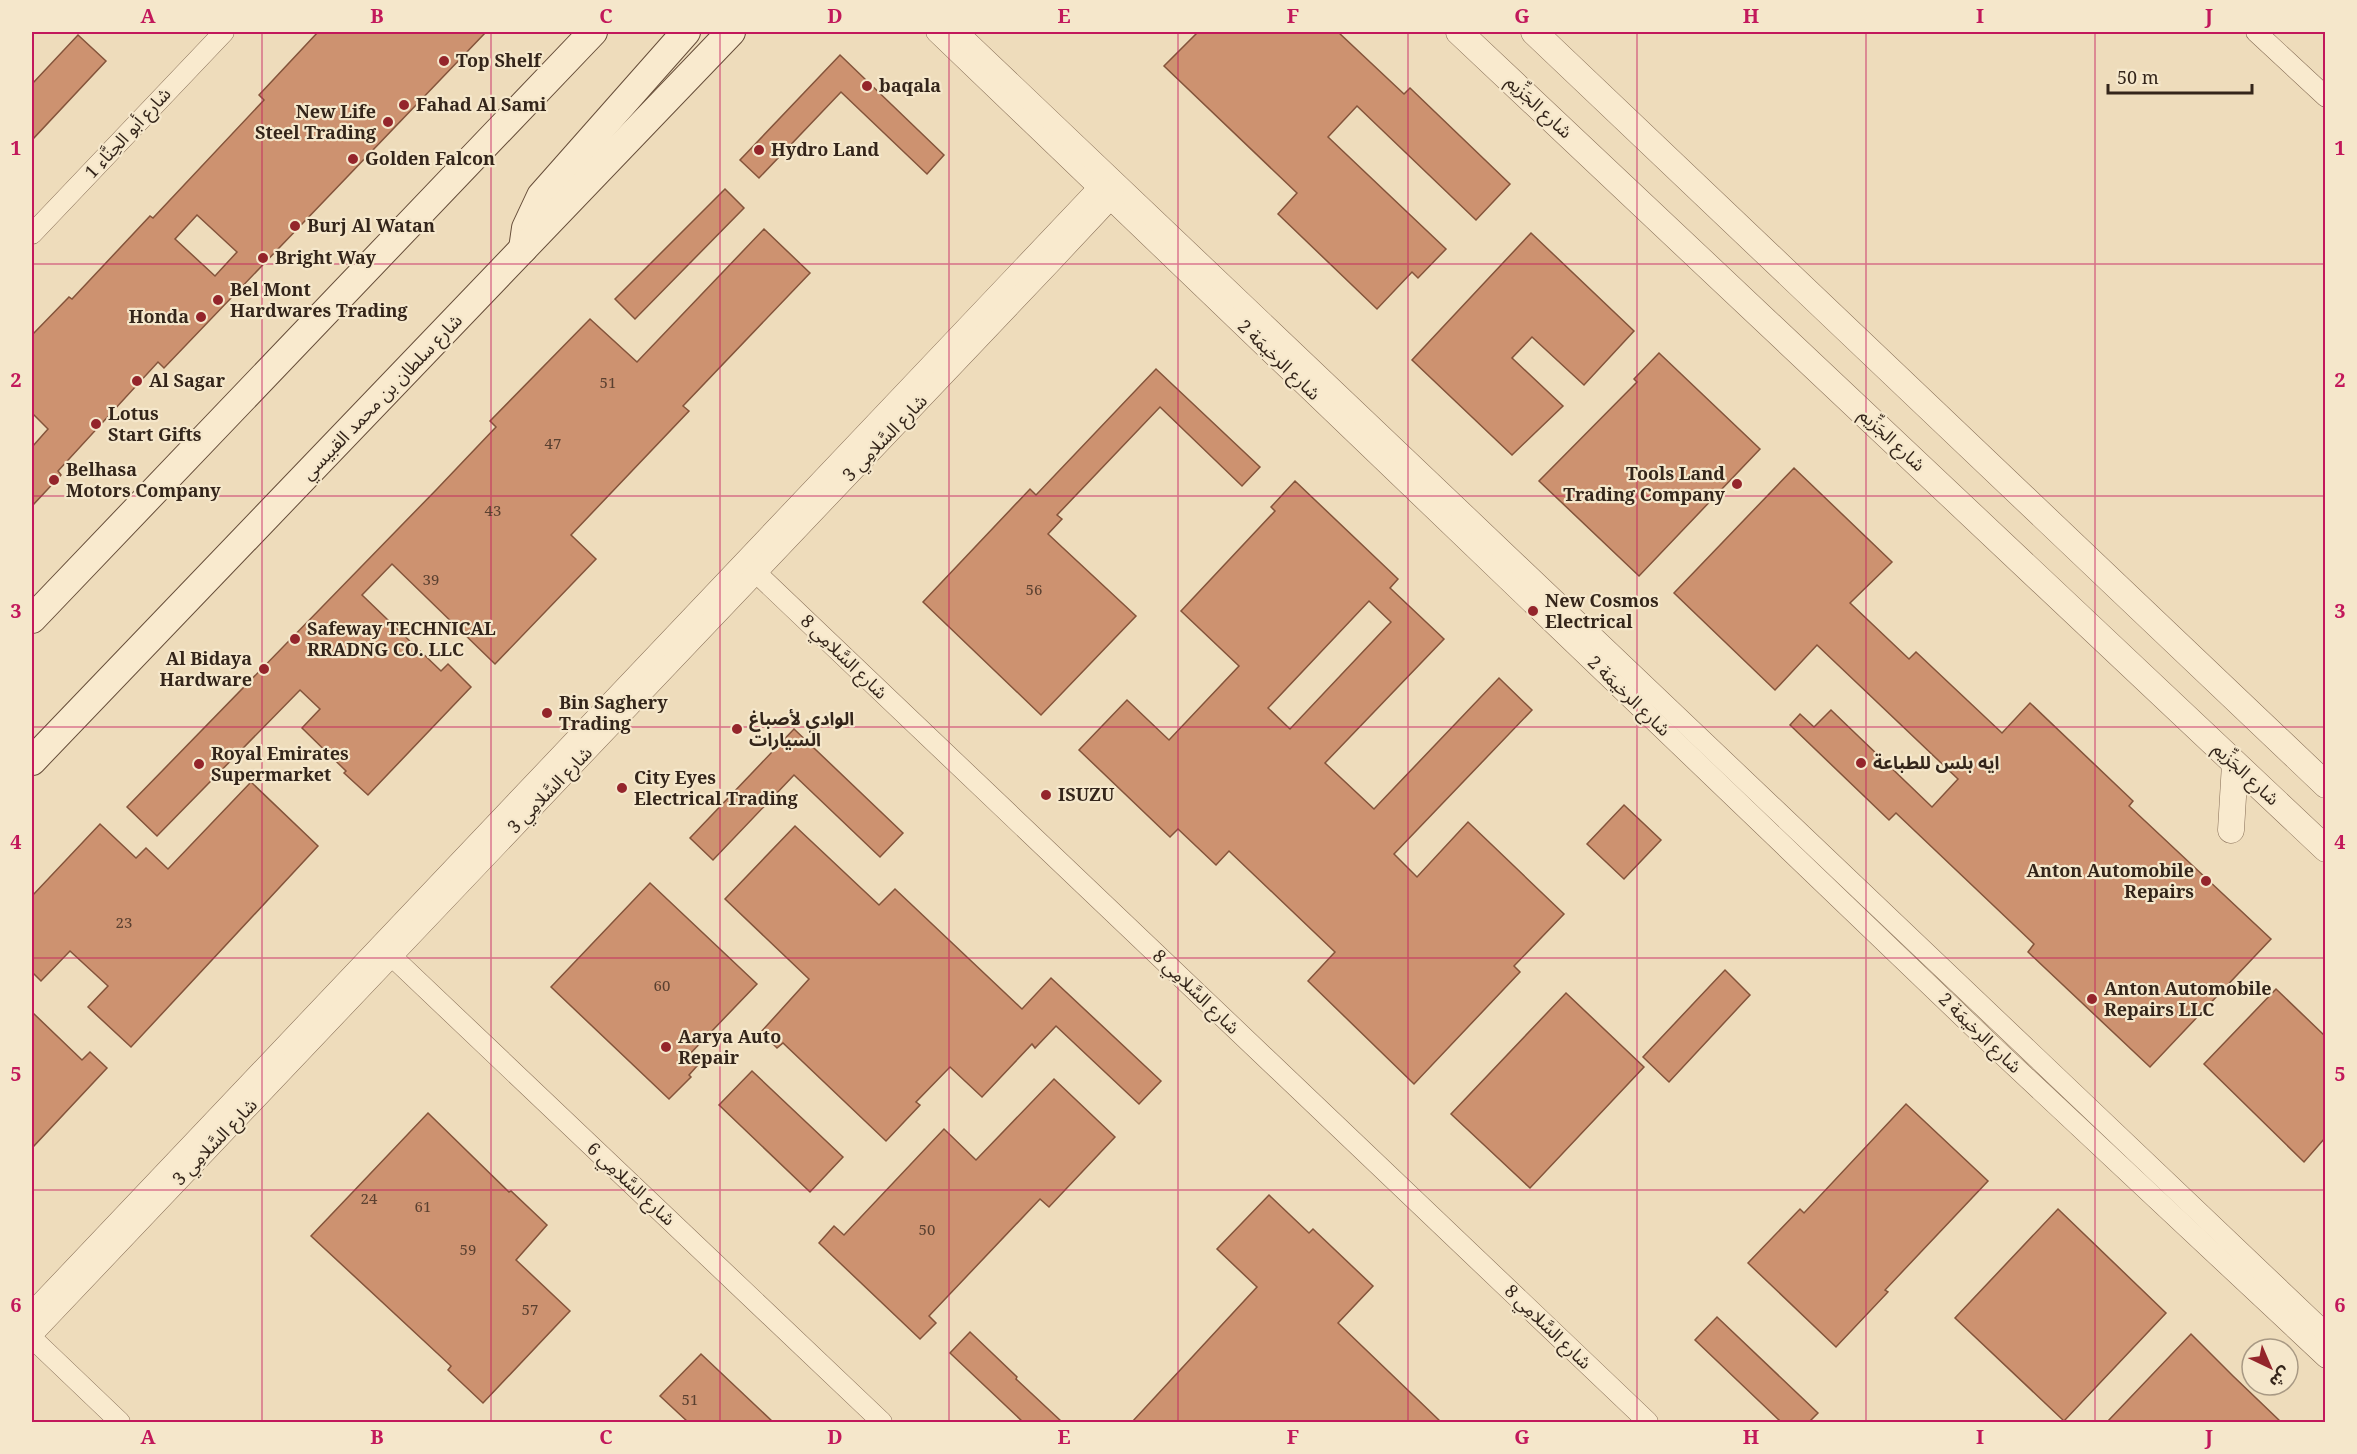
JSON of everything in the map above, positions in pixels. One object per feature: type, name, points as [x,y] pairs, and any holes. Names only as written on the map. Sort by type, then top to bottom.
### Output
[{"type":"main road","points":[[32,619],[593,32]]},
{"type":"main road","points":[[523,251],[526,228],[541,196],[686,32]]},
{"type":"main road","name":"شارع سلطان بن محمد القبيسي","points":[[32,761],[731,32]]},
{"type":"street","name":"شارع أبو الحِنَّاء 1","points":[[32,234],[224,32]]},
{"type":"street","name":"شارع الرخيمَة 2","points":[[936,32],[1109,189],[1206,281],[1215,288],[1227,288],[2325,1333]]},
{"type":"street","name":"شارع الرخيمَة 2","points":[[958,32],[1109,189],[1996,1048],[2325,1358]]},
{"type":"street","name":"شارع الجَزِّيم","points":[[1459,32],[2325,849]]},
{"type":"street","points":[[1534,32],[2325,785]]},
{"type":"street","points":[[2256,32],[2325,97]]},
{"type":"street","name":"شارع السَّلامِي 3","points":[[32,1312],[385,951],[1109,189]]},
{"type":"street","name":"شارع السَّلامِي 8","points":[[750,567],[1648,1422]]},
{"type":"street","points":[[2230,830],[2235,764]]},
{"type":"street","name":"شارع السَّلامِي 3","points":[[32,1336],[385,951]]},
{"type":"street","name":"شارع السَّلامِي 6","points":[[385,951],[882,1422]]},
{"type":"street","points":[[1996,1048],[2010,1033]]},
{"type":"street","points":[[32,1336],[120,1422]]},
{"type":"building","points":[[318,32],[486,32],[164,368],[158,362],[58,471],[61,475],[32,506],[32,447],[48,429],[32,413],[32,335],[69,297],[72,299],[150,216],[153,218],[264,100],[259,95]],"holes":[[[197,215],[237,252],[215,276],[175,239]]]},
{"type":"building","points":[[1198,32],[1338,32],[1404,94],[1410,88],[1510,184],[1476,220],[1357,106],[1328,137],[1446,249],[1418,278],[1412,272],[1377,309],[1278,214],[1297,193],[1164,66]]},
{"type":"building","points":[[78,35],[106,61],[32,140],[32,84]]},
{"type":"building","points":[[840,55],[944,155],[927,174],[841,92],[759,178],[740,160]]},
{"type":"building","points":[[725,189],[744,208],[635,319],[615,299]]},
{"type":"building","points":[[764,229],[810,273],[683,406],[689,411],[571,535],[596,559],[495,664],[392,564],[362,595],[441,671],[448,664],[471,687],[368,795],[302,728],[320,709],[300,690],[157,836],[127,807],[496,427],[490,421],[590,319],[637,362]]},
{"type":"building","points":[[1531,233],[1634,331],[1584,385],[1532,337],[1512,358],[1563,406],[1512,455],[1412,360]]},
{"type":"building","points":[[1659,353],[1760,449],[1639,576],[1539,481],[1637,382],[1634,379]]},
{"type":"building","points":[[1156,369],[1260,467],[1242,486],[1160,407],[1057,515],[1062,519],[1048,534],[1136,616],[1041,715],[923,602],[1030,489],[1036,495]]},
{"type":"building","points":[[1794,468],[1892,562],[1850,603],[1909,659],[1916,652],[2002,733],[2030,703],[2133,801],[2129,806],[2271,939],[2150,1067],[2028,952],[2034,944],[1896,813],[1889,820],[1790,725],[1800,714],[1814,727],[1831,710],[1932,807],[1958,779],[1817,645],[1775,690],[1674,593]]},
{"type":"building","points":[[1295,481],[1398,579],[1390,588],[1444,639],[1325,763],[1374,809],[1499,678],[1532,710],[1394,854],[1417,877],[1468,822],[1564,914],[1514,966],[1520,972],[1414,1084],[1308,981],[1335,952],[1229,851],[1216,865],[1178,829],[1170,837],[1079,750],[1127,700],[1169,740],[1239,666],[1181,611],[1275,511],[1271,507]],"holes":[[[1369,601],[1391,622],[1290,729],[1268,708]]]},
{"type":"building","points":[[794,729],[903,833],[880,857],[794,775],[713,860],[690,838]]},
{"type":"building","points":[[251,782],[318,846],[131,1047],[88,1007],[108,986],[70,951],[41,981],[32,972],[32,896],[100,824],[136,858],[146,848],[168,869]]},
{"type":"building","points":[[1624,805],[1661,840],[1624,879],[1587,844]]},
{"type":"building","points":[[795,826],[879,905],[895,889],[1022,1009],[1051,978],[1161,1081],[1139,1104],[1056,1026],[1035,1048],[1032,1044],[982,1097],[950,1067],[916,1102],[920,1105],[886,1141],[783,1043],[777,1048],[761,1032],[809,979],[725,899]]},
{"type":"building","points":[[650,883],[757,984],[687,1057],[697,1066],[689,1075],[691,1077],[669,1099],[551,987]]},
{"type":"building","points":[[1725,970],[1750,995],[1669,1082],[1643,1057]]},
{"type":"building","points":[[2276,989],[2325,1036],[2325,1138],[2304,1162],[2204,1064]]},
{"type":"building","points":[[1566,993],[1644,1067],[1530,1188],[1451,1114]]},
{"type":"building","points":[[32,1012],[82,1060],[90,1052],[107,1068],[32,1148]]},
{"type":"building","points":[[752,1071],[843,1157],[810,1192],[719,1105]]},
{"type":"building","points":[[1054,1079],[1115,1137],[1049,1207],[1040,1199],[929,1316],[936,1323],[920,1339],[819,1243],[834,1226],[844,1235],[944,1129],[976,1160]]},
{"type":"building","points":[[1906,1104],[1988,1181],[1885,1290],[1888,1292],[1836,1347],[1748,1263],[1800,1209],[1804,1213]]},
{"type":"building","points":[[428,1113],[509,1192],[511,1191],[547,1225],[516,1260],[570,1311],[483,1403],[448,1370],[451,1366],[311,1236]]},
{"type":"building","points":[[1269,1195],[1309,1233],[1313,1229],[1373,1286],[1338,1323],[1441,1422],[1132,1422],[1257,1287],[1217,1249]]},
{"type":"building","points":[[2058,1209],[2166,1313],[2064,1421],[1955,1318]]},
{"type":"building","points":[[1717,1317],[1818,1413],[1809,1422],[1781,1422],[1695,1340]]},
{"type":"building","points":[[970,1332],[1062,1422],[1023,1422],[950,1353]]},
{"type":"building","points":[[2191,1334],[2240,1383],[2240,1397],[2255,1397],[2281,1422],[2107,1422]]},
{"type":"building","points":[[701,1354],[773,1422],[688,1422],[660,1396]]},
{"type":"place","name":"Top Shelf","points":[[444,61]]},
{"type":"place","name":"baqala","points":[[867,86]]},
{"type":"place","name":"Fahad Al Sami","points":[[404,105]]},
{"type":"place","name":"New Life Steel Trading","points":[[388,122]]},
{"type":"place","name":"Hydro Land","points":[[759,150]]},
{"type":"place","name":"Golden Falcon","points":[[353,159]]},
{"type":"place","name":"Burj Al Watan","points":[[295,226]]},
{"type":"place","name":"Bright Way","points":[[263,258]]},
{"type":"place","name":"Bel Mont Hardwares Trading","points":[[218,300]]},
{"type":"place","name":"Honda","points":[[201,317]]},
{"type":"place","name":"Al Sagar","points":[[137,381]]},
{"type":"place","name":"Lotus Start Gifts","points":[[96,424]]},
{"type":"place","name":"Belhasa Motors Company","points":[[54,480]]},
{"type":"place","name":"Tools Land Trading Company","points":[[1737,484]]},
{"type":"place","name":"New Cosmos Electrical","points":[[1533,611]]},
{"type":"place","name":"Safeway TECHNICAL RRADNG CO. LLC","points":[[295,639]]},
{"type":"place","name":"Al Bidaya Hardware","points":[[264,669]]},
{"type":"place","name":"Bin Saghery Trading","points":[[547,713]]},
{"type":"place","name":"الوادي لأصباغ السيارات","points":[[737,729]]},
{"type":"place","name":"ايه بلس للطباعة","points":[[1861,763]]},
{"type":"place","name":"Royal Emirates Supermarket","points":[[199,764]]},
{"type":"place","name":"City Eyes Electrical Trading","points":[[622,788]]},
{"type":"place","name":"ISUZU","points":[[1046,795]]},
{"type":"place","name":"Anton Automobile Repairs","points":[[2206,881]]},
{"type":"place","name":"Anton Automobile Repairs LLC","points":[[2092,999]]},
{"type":"place","name":"Aarya Auto Repair","points":[[666,1047]]}]
